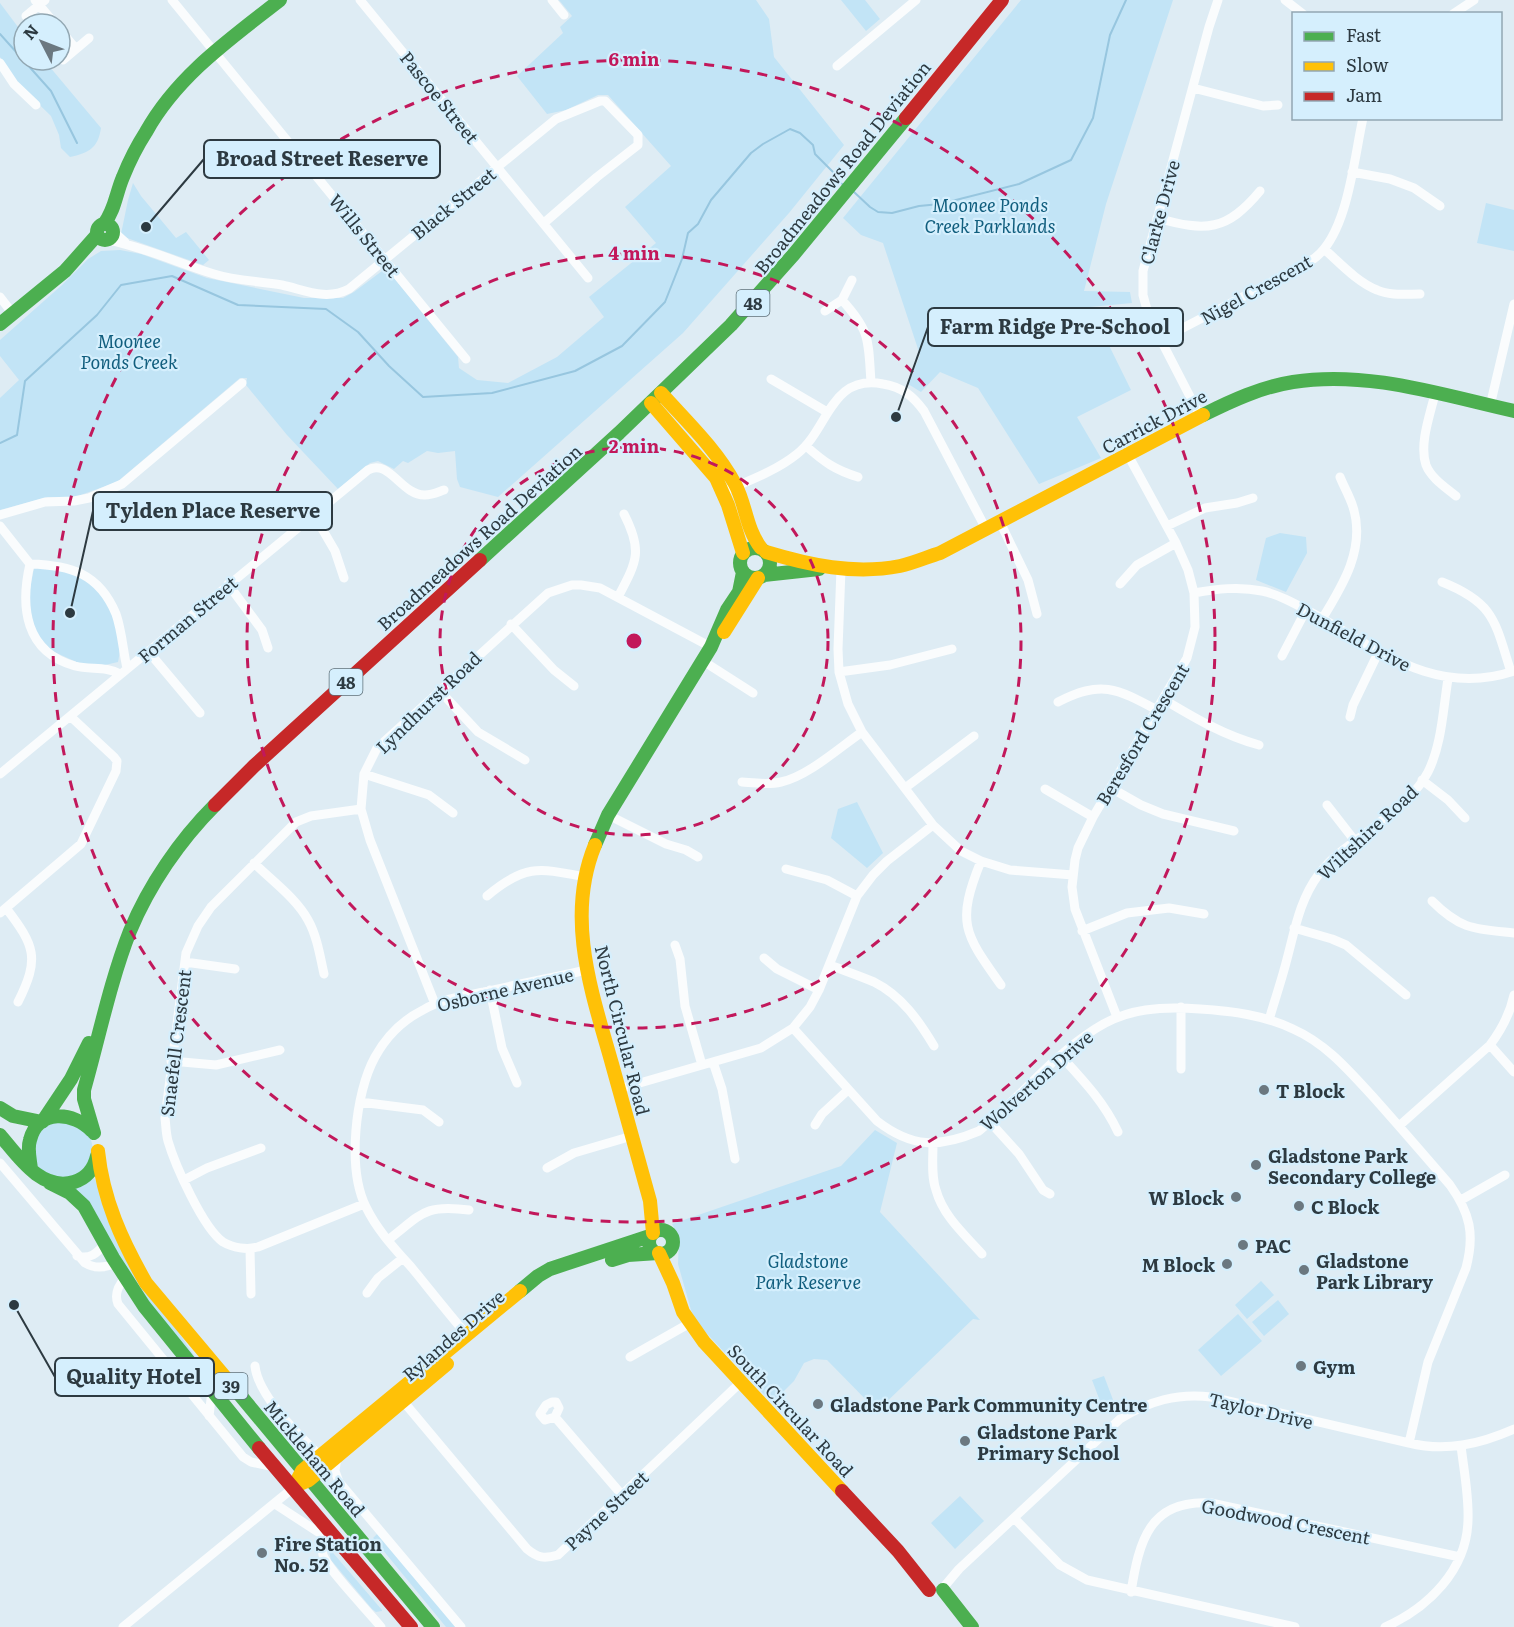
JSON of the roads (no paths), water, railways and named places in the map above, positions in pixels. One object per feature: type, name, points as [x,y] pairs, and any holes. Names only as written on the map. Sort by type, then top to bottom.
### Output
[{"type":"street","name":"Wills Street","points":[[172,0],[466,358]]},
{"type":"street","points":[[0,324],[107,233],[123,178],[150,122],[178,86],[280,0]]},
{"type":"street","name":"Pascoe Street","points":[[360,0],[588,278]]},
{"type":"street","points":[[552,0],[564,15]]},
{"type":"street","points":[[837,66],[916,0]]},
{"type":"street","name":"Broadmeadows Road Deviation","points":[[94,1133],[84,1100],[84,1090],[123,949],[150,890],[180,844],[210,809],[254,766],[656,398],[748,308],[1002,0]]},
{"type":"street","name":"Clarke Drive","points":[[1200,416],[1149,317],[1143,296],[1143,271],[1218,0]]},
{"type":"street","points":[[1285,0],[1300,12]]},
{"type":"street","points":[[1456,12],[1474,0]]},
{"type":"street","points":[[72,52],[89,38]]},
{"type":"street","points":[[72,44],[76,49]]},
{"type":"street","points":[[0,63],[14,84],[36,105]]},
{"type":"street","points":[[1193,88],[1263,106],[1278,105]]},
{"type":"street","name":"Black Street","points":[[107,233],[127,244],[224,277],[282,285],[325,295],[336,294],[349,289],[556,119],[600,101],[608,103],[638,135],[639,141],[636,147],[605,170],[544,223]]},
{"type":"street","name":"Nigel Crescent","points":[[1160,340],[1316,258],[1335,233],[1343,212],[1363,120]]},
{"type":"street","points":[[1352,172],[1390,179],[1414,188],[1440,206]]},
{"type":"street","points":[[1157,219],[1183,226],[1203,227],[1223,224],[1240,214],[1260,191]]},
{"type":"street","points":[[1324,249],[1356,277],[1377,290],[1394,294],[1420,294]]},
{"type":"street","points":[[825,311],[842,300],[852,280]]},
{"type":"street","points":[[0,297],[13,314]]},
{"type":"street","points":[[842,300],[859,319],[867,336],[871,382]]},
{"type":"street","points":[[1490,406],[1514,308]]},
{"type":"street","points":[[771,379],[827,412]]},
{"type":"street","name":"Carrick Drive","points":[[761,576],[901,565],[940,553],[1200,416],[1238,398],[1292,382],[1353,379],[1383,382],[1514,411]]},
{"type":"street","points":[[723,492],[777,467],[796,455],[806,446],[835,401],[845,392],[871,382],[898,387],[917,402],[924,411],[986,529]]},
{"type":"street","points":[[0,515],[45,502],[89,498],[122,484],[242,383]]},
{"type":"street","points":[[1435,394],[1424,449],[1426,465],[1440,483],[1456,496]]},
{"type":"street","points":[[656,398],[702,438],[724,465],[737,486],[750,534],[764,550],[770,561],[767,571],[761,576],[749,577],[743,572],[739,561],[743,553],[751,548],[764,550]]},
{"type":"street","points":[[656,398],[691,449],[716,478],[738,531],[743,553]]},
{"type":"street","points":[[691,449],[702,438]]},
{"type":"street","points":[[806,446],[840,472],[858,477]]},
{"type":"street","name":"Beresford Crescent","points":[[1117,1017],[1075,909],[1073,875],[1078,848],[1093,817],[1187,658],[1195,627],[1194,593],[1188,570],[1176,543],[1128,455]]},
{"type":"street","name":"Forman Street","points":[[0,774],[368,470],[376,467],[386,470],[401,484],[418,494],[425,495],[444,490]]},
{"type":"street","points":[[1322,619],[1337,595],[1354,557],[1355,516],[1353,505],[1340,477]]},
{"type":"street","points":[[1167,526],[1205,508],[1253,498]]},
{"type":"street","points":[[618,597],[632,569],[636,554],[633,532],[624,514]]},
{"type":"street","points":[[314,515],[334,551],[344,578]]},
{"type":"street","points":[[1000,522],[1028,580],[1037,614]]},
{"type":"street","points":[[0,526],[30,564],[65,566],[82,573],[95,583],[115,612],[124,671],[73,665],[61,661],[38,641],[27,620],[24,606],[25,584],[30,564]]},
{"type":"street","points":[[1119,584],[1137,565],[1176,543]]},
{"type":"street","name":"Carrick Drive","points":[[764,550],[834,569]]},
{"type":"street","points":[[784,574],[786,557]]},
{"type":"street","points":[[834,569],[839,672],[848,704],[862,732],[933,825],[952,844],[981,861],[1010,870],[1073,875]]},
{"type":"street","name":"North Circular Road","points":[[662,1252],[672,1240],[656,1233],[650,1201],[586,970],[582,947],[581,916],[585,877],[596,841],[608,815],[711,647],[727,610],[739,592],[743,572]]},
{"type":"street","name":"North Circular Road","points":[[711,647],[732,621],[761,576]]},
{"type":"street","points":[[1442,582],[1464,591],[1486,608],[1495,622],[1512,671]]},
{"type":"street","points":[[228,584],[262,630],[268,648]]},
{"type":"street","name":"Lyndhurst Road","points":[[435,1004],[370,840],[361,809],[364,774],[377,748],[540,598],[555,589],[581,585],[600,588],[711,647]]},
{"type":"street","name":"Dunfield Drive","points":[[1194,593],[1220,588],[1253,589],[1281,597],[1408,666],[1448,679],[1473,680],[1496,677],[1512,671]]},
{"type":"street","points":[[1282,656],[1306,610]]},
{"type":"street","points":[[511,624],[554,670],[574,686]]},
{"type":"street","points":[[839,672],[890,665],[952,649]]},
{"type":"street","points":[[148,651],[200,713]]},
{"type":"street","points":[[1350,717],[1353,705],[1379,651]]},
{"type":"street","points":[[703,661],[753,693]]},
{"type":"street","name":"Wiltshire Road","points":[[1269,1020],[1294,928],[1304,900],[1320,872],[1394,811],[1413,792],[1428,771],[1438,743],[1448,679]]},
{"type":"street","points":[[1058,702],[1092,688],[1104,688],[1118,690],[1156,710]]},
{"type":"street","points":[[439,690],[478,732],[525,760]]},
{"type":"street","points":[[1163,699],[1217,730],[1259,745]]},
{"type":"street","points":[[18,1002],[30,977],[33,960],[28,942],[3,910],[81,844],[116,771],[117,761],[114,757],[70,716]]},
{"type":"street","points":[[742,782],[768,783],[790,779],[816,765],[862,732]]},
{"type":"street","points":[[905,788],[974,736]]},
{"type":"street","points":[[364,774],[429,795],[453,813]]},
{"type":"street","points":[[1422,780],[1448,800],[1465,818]]},
{"type":"street","points":[[1111,788],[1163,814],[1234,831]]},
{"type":"street","points":[[1045,789],[1093,817]]},
{"type":"street","points":[[1327,805],[1355,841]]},
{"type":"street","name":"Snaefell Crescent","points":[[250,1249],[226,1244],[212,1232],[184,1180],[171,1149],[166,1128],[165,1106],[185,962],[192,937],[204,915],[289,828],[303,818],[361,809]]},
{"type":"street","points":[[608,815],[698,857]]},
{"type":"street","points":[[619,1089],[761,1048],[793,1028],[810,1007],[819,990],[857,896],[873,874],[933,825]]},
{"type":"street","points":[[981,861],[970,888],[965,919],[968,932],[979,955],[1001,985]]},
{"type":"street","points":[[254,863],[308,919],[316,940],[324,974]]},
{"type":"street","points":[[786,869],[827,880],[857,896]]},
{"type":"street","points":[[487,896],[509,879],[530,871],[548,870],[585,877]]},
{"type":"street","points":[[1432,901],[1448,917],[1463,925],[1514,933]]},
{"type":"street","points":[[1082,931],[1127,913],[1169,908],[1204,914]]},
{"type":"street","points":[[1294,928],[1346,945],[1406,995]]},
{"type":"street","points":[[675,945],[680,959],[685,1006],[702,1065]]},
{"type":"street","points":[[764,958],[777,969],[819,990]]},
{"type":"street","points":[[185,962],[235,969]]},
{"type":"street","points":[[830,965],[874,982],[889,992],[907,1007],[934,1046]]},
{"type":"street","name":"Osborne Avenue","points":[[403,1258],[364,1204],[355,1163],[360,1102],[369,1069],[386,1041],[403,1023],[435,1004],[586,970]]},
{"type":"street","points":[[490,990],[502,1048],[517,1083]]},
{"type":"street","points":[[1399,1126],[1490,1045],[1502,1030],[1512,1007],[1514,995]]},
{"type":"street","name":"Broadmeadows Road Deviation","points":[[43,1121],[82,1059],[106,1007]]},
{"type":"street","points":[[1181,1007],[1181,1069]]},
{"type":"street","name":"Wolverton Drive","points":[[793,1028],[877,1121],[892,1132],[913,1141],[933,1144],[959,1140],[979,1131],[1061,1056],[1095,1029],[1117,1017],[1150,1009],[1181,1007],[1216,1010],[1269,1020],[1315,1041],[1334,1056],[1399,1126],[1450,1185],[1461,1200],[1468,1216],[1471,1234],[1466,1268],[1428,1362],[1409,1443]]},
{"type":"street","points":[[1490,1045],[1514,1072]]},
{"type":"street","points":[[171,1061],[216,1065],[280,1050]]},
{"type":"street","points":[[1061,1056],[1097,1096],[1118,1132]]},
{"type":"street","points":[[713,1062],[722,1089],[735,1159]]},
{"type":"street","points":[[815,1125],[822,1114],[848,1090]]},
{"type":"street","points":[[360,1102],[423,1110],[439,1122]]},
{"type":"street","points":[[0,1108],[21,1119],[43,1121],[62,1115],[71,1116],[88,1125],[94,1133]]},
{"type":"street","points":[[31,1169],[29,1146],[31,1137],[43,1121]]},
{"type":"street","points":[[990,1122],[1019,1154],[1043,1190],[1050,1194]]},
{"type":"street","name":"39","points":[[94,1133],[98,1151]]},
{"type":"street","name":"39","points":[[0,1135],[31,1169],[50,1183]]},
{"type":"street","points":[[547,1168],[574,1153],[632,1136]]},
{"type":"street","points":[[933,1144],[935,1189],[941,1204],[952,1221],[982,1254]]},
{"type":"street","points":[[184,1180],[207,1168],[261,1148]]},
{"type":"street","points":[[50,1183],[61,1186],[82,1180],[91,1172],[98,1151]]},
{"type":"street","name":"Mickleham Road","points":[[98,1151],[101,1180],[118,1231],[146,1283],[433,1627]]},
{"type":"street","points":[[0,1163],[85,1263],[94,1268],[107,1267],[116,1263]]},
{"type":"street","points":[[1461,1200],[1505,1175]]},
{"type":"street","name":"Mickleham Road","points":[[50,1183],[70,1192],[80,1201],[125,1278],[150,1313],[275,1467],[411,1627]]},
{"type":"street","points":[[251,1294],[250,1249],[266,1245],[364,1204]]},
{"type":"street","points":[[388,1240],[416,1217],[432,1209],[440,1207],[469,1210]]},
{"type":"street","name":"Rylandes Drive","points":[[306,1475],[337,1456],[400,1397],[470,1338],[543,1283],[574,1266],[656,1233]]},
{"type":"street","name":"South Circular Road","points":[[656,1233],[650,1246],[662,1252],[683,1312],[690,1323],[740,1383],[972,1627]]},
{"type":"street","points":[[77,1256],[90,1257],[105,1244]]},
{"type":"street","name":"Rylandes Drive","points":[[574,1266],[628,1255],[662,1252]]},
{"type":"street","points":[[367,1293],[378,1278],[403,1258],[470,1338]]},
{"type":"street","name":"Mickleham Road","points":[[125,1278],[119,1284],[116,1294],[118,1304],[243,1457],[250,1462],[275,1467]]},
{"type":"street","points":[[630,1357],[690,1323]]},
{"type":"street","points":[[255,1366],[257,1377],[266,1392],[290,1424],[320,1456]]},
{"type":"street","name":"Payne Street","points":[[400,1397],[527,1549],[544,1559],[558,1555],[740,1383]]},
{"type":"street","points":[[209,1416],[212,1390]]},
{"type":"street","name":"Taylor Drive","points":[[938,1589],[1120,1419],[1157,1400],[1178,1396],[1212,1397],[1409,1443],[1437,1447],[1461,1446],[1494,1438],[1514,1429]]},
{"type":"street","name":"Rylandes Drive","points":[[306,1475],[320,1456],[400,1397]]},
{"type":"street","points":[[555,1417],[622,1495]]},
{"type":"street","points":[[1385,1627],[1404,1619],[1420,1608],[1439,1590],[1460,1557],[1468,1523],[1468,1503],[1461,1446]]},
{"type":"street","name":"Mickleham Road","points":[[337,1456],[336,1477],[461,1627]]},
{"type":"street","points":[[123,1627],[275,1504],[306,1475]]},
{"type":"street","points":[[325,1498],[361,1509]]},
{"type":"street","name":"Goodwood Crescent","points":[[1131,1592],[1137,1553],[1145,1534],[1169,1511],[1195,1502],[1211,1503],[1460,1557]]},
{"type":"street","points":[[275,1504],[318,1532],[330,1532]]},
{"type":"street","points":[[1014,1518],[1060,1565],[1087,1580],[1131,1592],[1295,1627]]},
{"type":"street","name":"Mickleham Road","points":[[330,1532],[323,1555],[381,1627]]},
{"type":"street","name":"South Circular Road","points":[[938,1589],[967,1627]]},
{"type":"waterway","name":"Moonee Ponds Creek","points":[[854,192],[878,212],[892,213],[919,206],[940,204],[1019,184],[1071,160],[1093,118],[1110,35],[1126,0]]},
{"type":"waterway","points":[[0,34],[51,91],[77,143]]},
{"type":"waterway","name":"Moonee Ponds Creek","points":[[0,443],[17,435],[25,381],[97,315],[121,285],[172,276],[238,305],[326,309],[358,332],[389,366],[423,397],[492,393],[575,371],[622,346],[665,302],[682,259],[688,233],[698,224],[711,200],[751,153],[763,144],[790,129],[800,133],[813,145],[815,154],[844,185]]},
{"type":"place","name":"Broad Street Reserve","points":[[146,227]]},
{"type":"place","name":"Farm Ridge Pre-School","points":[[896,417]]},
{"type":"place","name":"Tylden Place Reserve","points":[[70,613]]},
{"type":"place","name":"T Block","points":[[1264,1090]]},
{"type":"place","name":"Gladstone Park Secondary College","points":[[1256,1165]]},
{"type":"place","name":"W Block","points":[[1236,1197]]},
{"type":"place","name":"C Block","points":[[1299,1206]]},
{"type":"place","name":"PAC","points":[[1243,1245]]},
{"type":"place","name":"M Block","points":[[1227,1264]]},
{"type":"place","name":"Gladstone Park Library","points":[[1304,1270]]},
{"type":"place","name":"Quality Hotel","points":[[14,1305]]},
{"type":"place","name":"Gym","points":[[1301,1366]]},
{"type":"place","name":"Gladstone Park Community Centre","points":[[818,1404]]},
{"type":"place","name":"Gladstone Park Primary School","points":[[965,1441]]},
{"type":"place","name":"Fire Station No. 52","points":[[262,1553]]},
{"type":"park label","name":"Moonee Ponds Creek Parklands","points":[[990,214]]},
{"type":"park label","name":"Gladstone Park Reserve","points":[[808,1270]]}]
